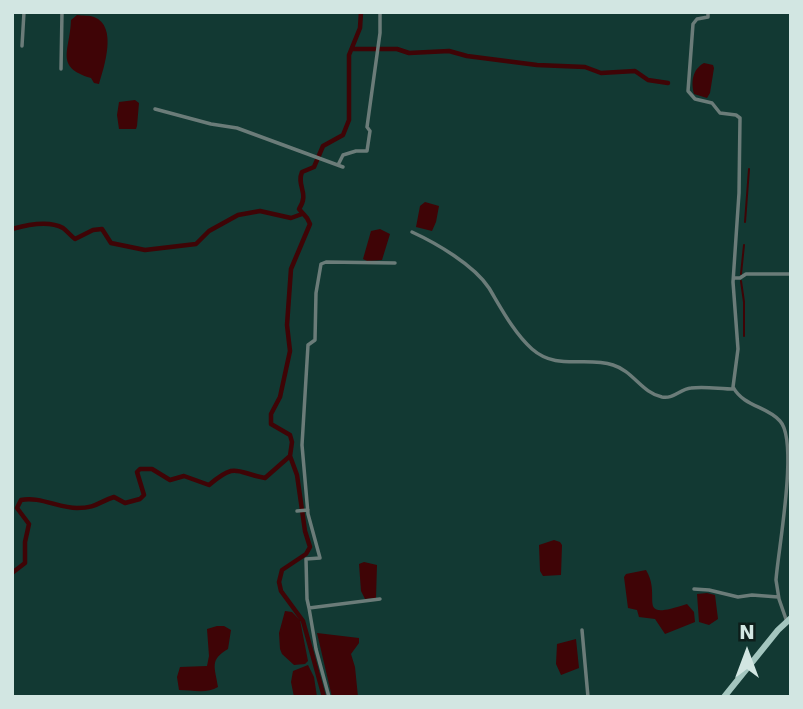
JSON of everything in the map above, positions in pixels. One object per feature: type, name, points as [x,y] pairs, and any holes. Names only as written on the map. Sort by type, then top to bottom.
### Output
[{"type":"main road","points":[[724,697],[789,620]]},
{"type":"street","points":[[22,46],[24,12]]},
{"type":"street","points":[[61,69],[62,12]]},
{"type":"street","points":[[155,109],[242,129],[340,166],[343,155],[367,151],[370,131],[367,127],[380,33],[380,12]]},
{"type":"street","points":[[708,12],[708,17],[696,19],[693,24],[688,91],[695,99],[712,103],[720,113],[740,118],[734,278],[738,349],[734,389]]},
{"type":"street","points":[[412,232],[437,244],[473,272],[487,286],[495,302],[525,342],[545,357],[560,362],[599,362],[615,365],[659,396],[673,396],[688,388],[734,389],[747,402],[780,421],[785,433],[789,464],[778,557],[778,597],[789,620]]},
{"type":"street","points":[[329,697],[316,649],[306,589],[306,559],[320,558],[308,510],[301,434],[305,416],[308,345],[315,340],[316,293],[321,264],[326,262],[396,263]]},
{"type":"street","points":[[734,278],[746,274],[791,274]]},
{"type":"street","points":[[297,511],[308,510]]},
{"type":"street","points":[[694,589],[738,597],[778,597]]},
{"type":"street","points":[[309,608],[380,599]]},
{"type":"street","points":[[582,630],[588,697]]},
{"type":"shaded area","points":[[77,15],[94,17],[106,29],[107,48],[99,84],[79,74],[68,63],[71,20]]},
{"type":"shaded area","points":[[704,63],[713,65],[714,68],[707,98],[694,94],[693,85],[695,73]]},
{"type":"shaded area","points":[[135,100],[139,103],[136,129],[119,129],[119,102]]},
{"type":"shaded area","points":[[425,202],[439,206],[432,231],[416,227],[420,206]]},
{"type":"shaded area","points":[[380,229],[390,234],[382,260],[367,261],[363,259],[371,231]]},
{"type":"shaded area","points":[[554,540],[562,545],[561,575],[543,576],[540,571],[539,545]]},
{"type":"shaded area","points":[[364,562],[377,565],[376,598],[365,599],[361,591],[359,564]]},
{"type":"shaded area","points":[[646,570],[655,609],[670,609],[687,604],[694,612],[695,622],[665,634],[655,619],[639,617],[637,610],[628,608],[624,577],[626,574]]},
{"type":"shaded area","points":[[697,594],[715,595],[718,619],[709,625],[699,622]]},
{"type":"shaded area","points":[[285,611],[292,612],[300,620],[308,661],[305,664],[294,665],[280,649],[279,633]]},
{"type":"shaded area","points":[[217,626],[231,630],[228,649],[218,657],[215,665],[218,687],[204,691],[179,690],[177,677],[180,667],[207,666],[207,629]]},
{"type":"shaded area","points":[[317,633],[359,638],[359,643],[351,654],[358,697],[332,697]]},
{"type":"shaded area","points":[[576,639],[579,668],[561,675],[556,664],[557,644]]},
{"type":"shaded area","points":[[308,665],[314,677],[317,697],[294,697],[291,682],[293,671]]},
{"type":"waterway","points":[[324,697],[303,621],[281,591],[279,582],[282,570],[306,554],[310,547],[297,475],[290,456],[290,435],[271,424],[271,414],[280,397],[290,351],[287,325],[291,269],[310,224],[299,209],[303,198],[302,172],[314,167],[323,146],[343,135],[349,120],[349,55],[360,28],[361,12]]},
{"type":"waterway","points":[[352,49],[397,49],[409,53],[449,51],[467,56],[537,65],[585,67],[601,73],[635,71],[648,80],[668,83]]},
{"type":"waterway","points":[[745,222],[749,169]]},
{"type":"waterway","points":[[12,229],[51,224],[63,228],[75,239],[93,230],[102,229],[111,243],[145,250],[196,244],[209,231],[238,215],[260,211],[291,218],[302,214]]},
{"type":"waterway","points":[[741,274],[744,245]]},
{"type":"waterway","points":[[741,281],[744,336]]},
{"type":"waterway","points":[[12,573],[25,563],[25,542],[29,524],[17,508],[21,500],[77,508],[93,506],[114,497],[125,503],[140,499],[144,495],[137,472],[140,469],[152,469],[170,480],[184,476],[209,485],[231,471],[265,478],[290,456]]}]
